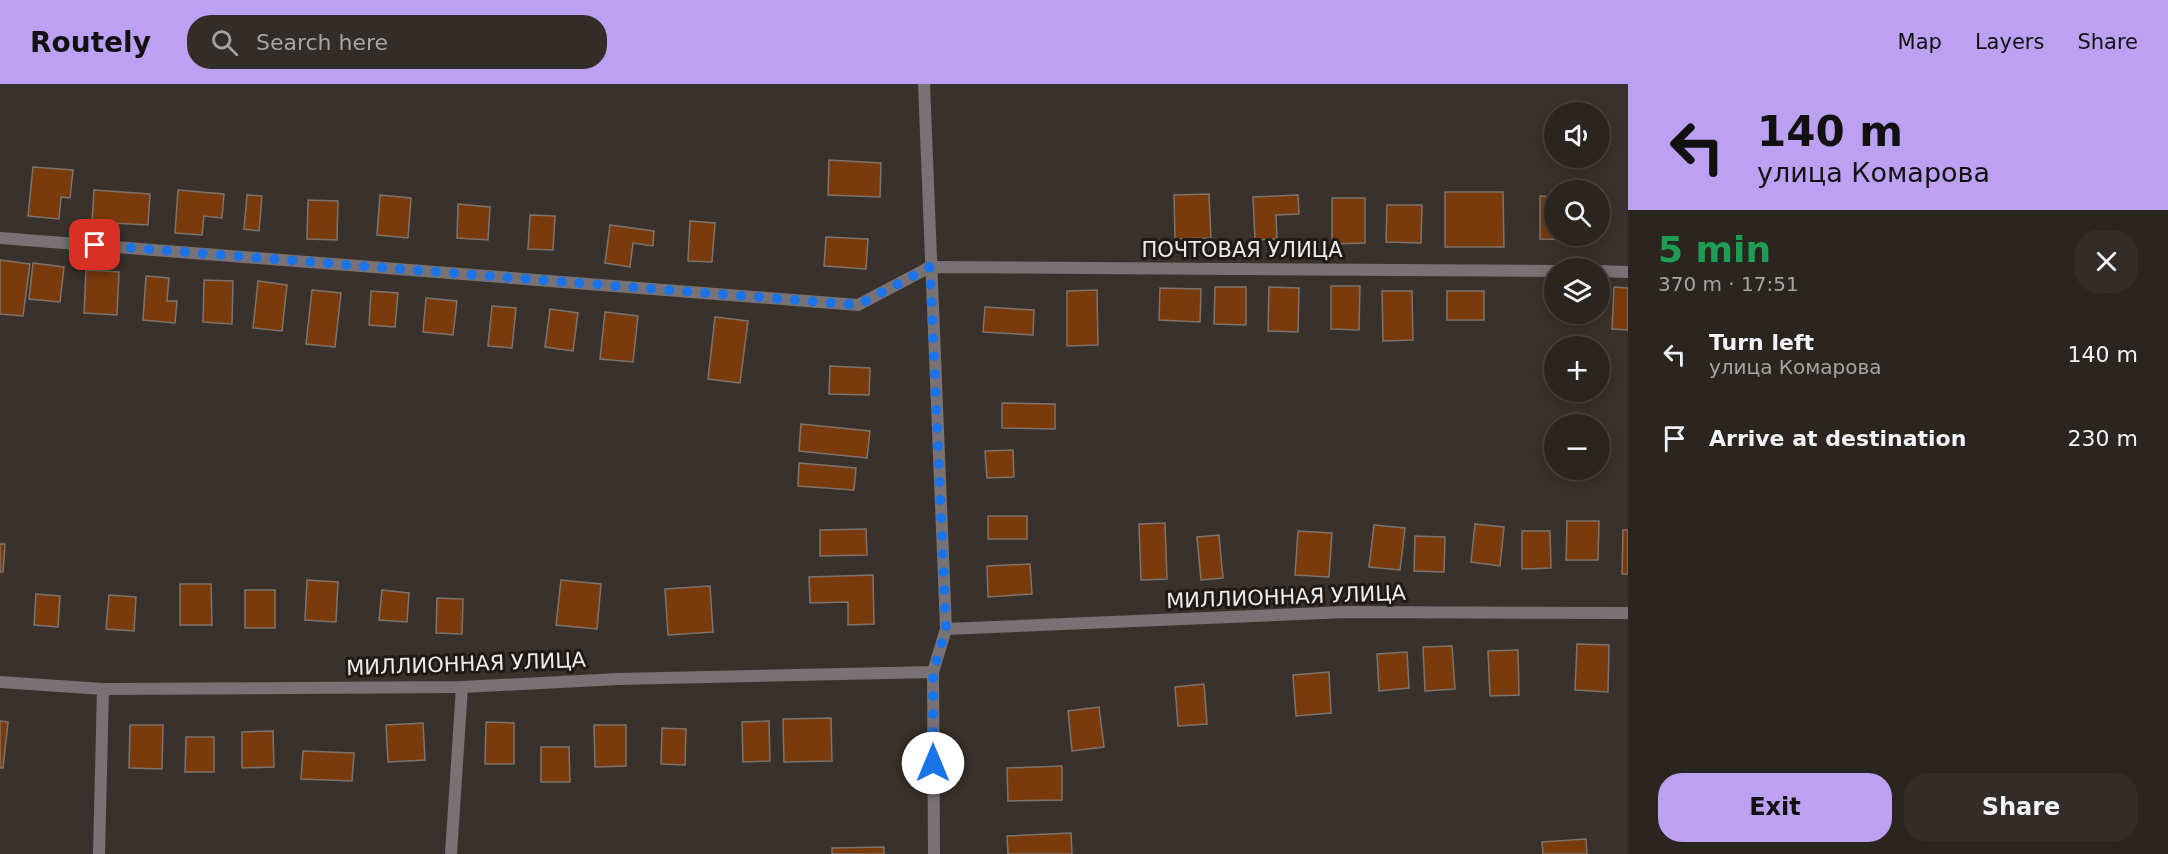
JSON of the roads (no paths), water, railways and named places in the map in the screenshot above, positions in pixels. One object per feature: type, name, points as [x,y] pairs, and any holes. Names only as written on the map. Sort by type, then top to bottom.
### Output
[{"type":"street","points":[[924,84],[946,629],[933,672],[934,854]]},
{"type":"street","points":[[0,238],[858,305],[930,267]]},
{"type":"street","name":"ПОЧТОВАЯ УЛИЦА","points":[[930,267],[1544,271]]},
{"type":"street","points":[[1610,271],[1628,272]]},
{"type":"street","name":"МИЛЛИОННАЯ УЛИЦА","points":[[946,629],[1347,612],[1628,613]]},
{"type":"street","name":"МИЛЛИОННАЯ УЛИЦА","points":[[0,682],[103,689],[462,687],[618,679],[933,672]]},
{"type":"street","points":[[451,854],[462,687]]},
{"type":"street","points":[[99,854],[103,689]]}]
